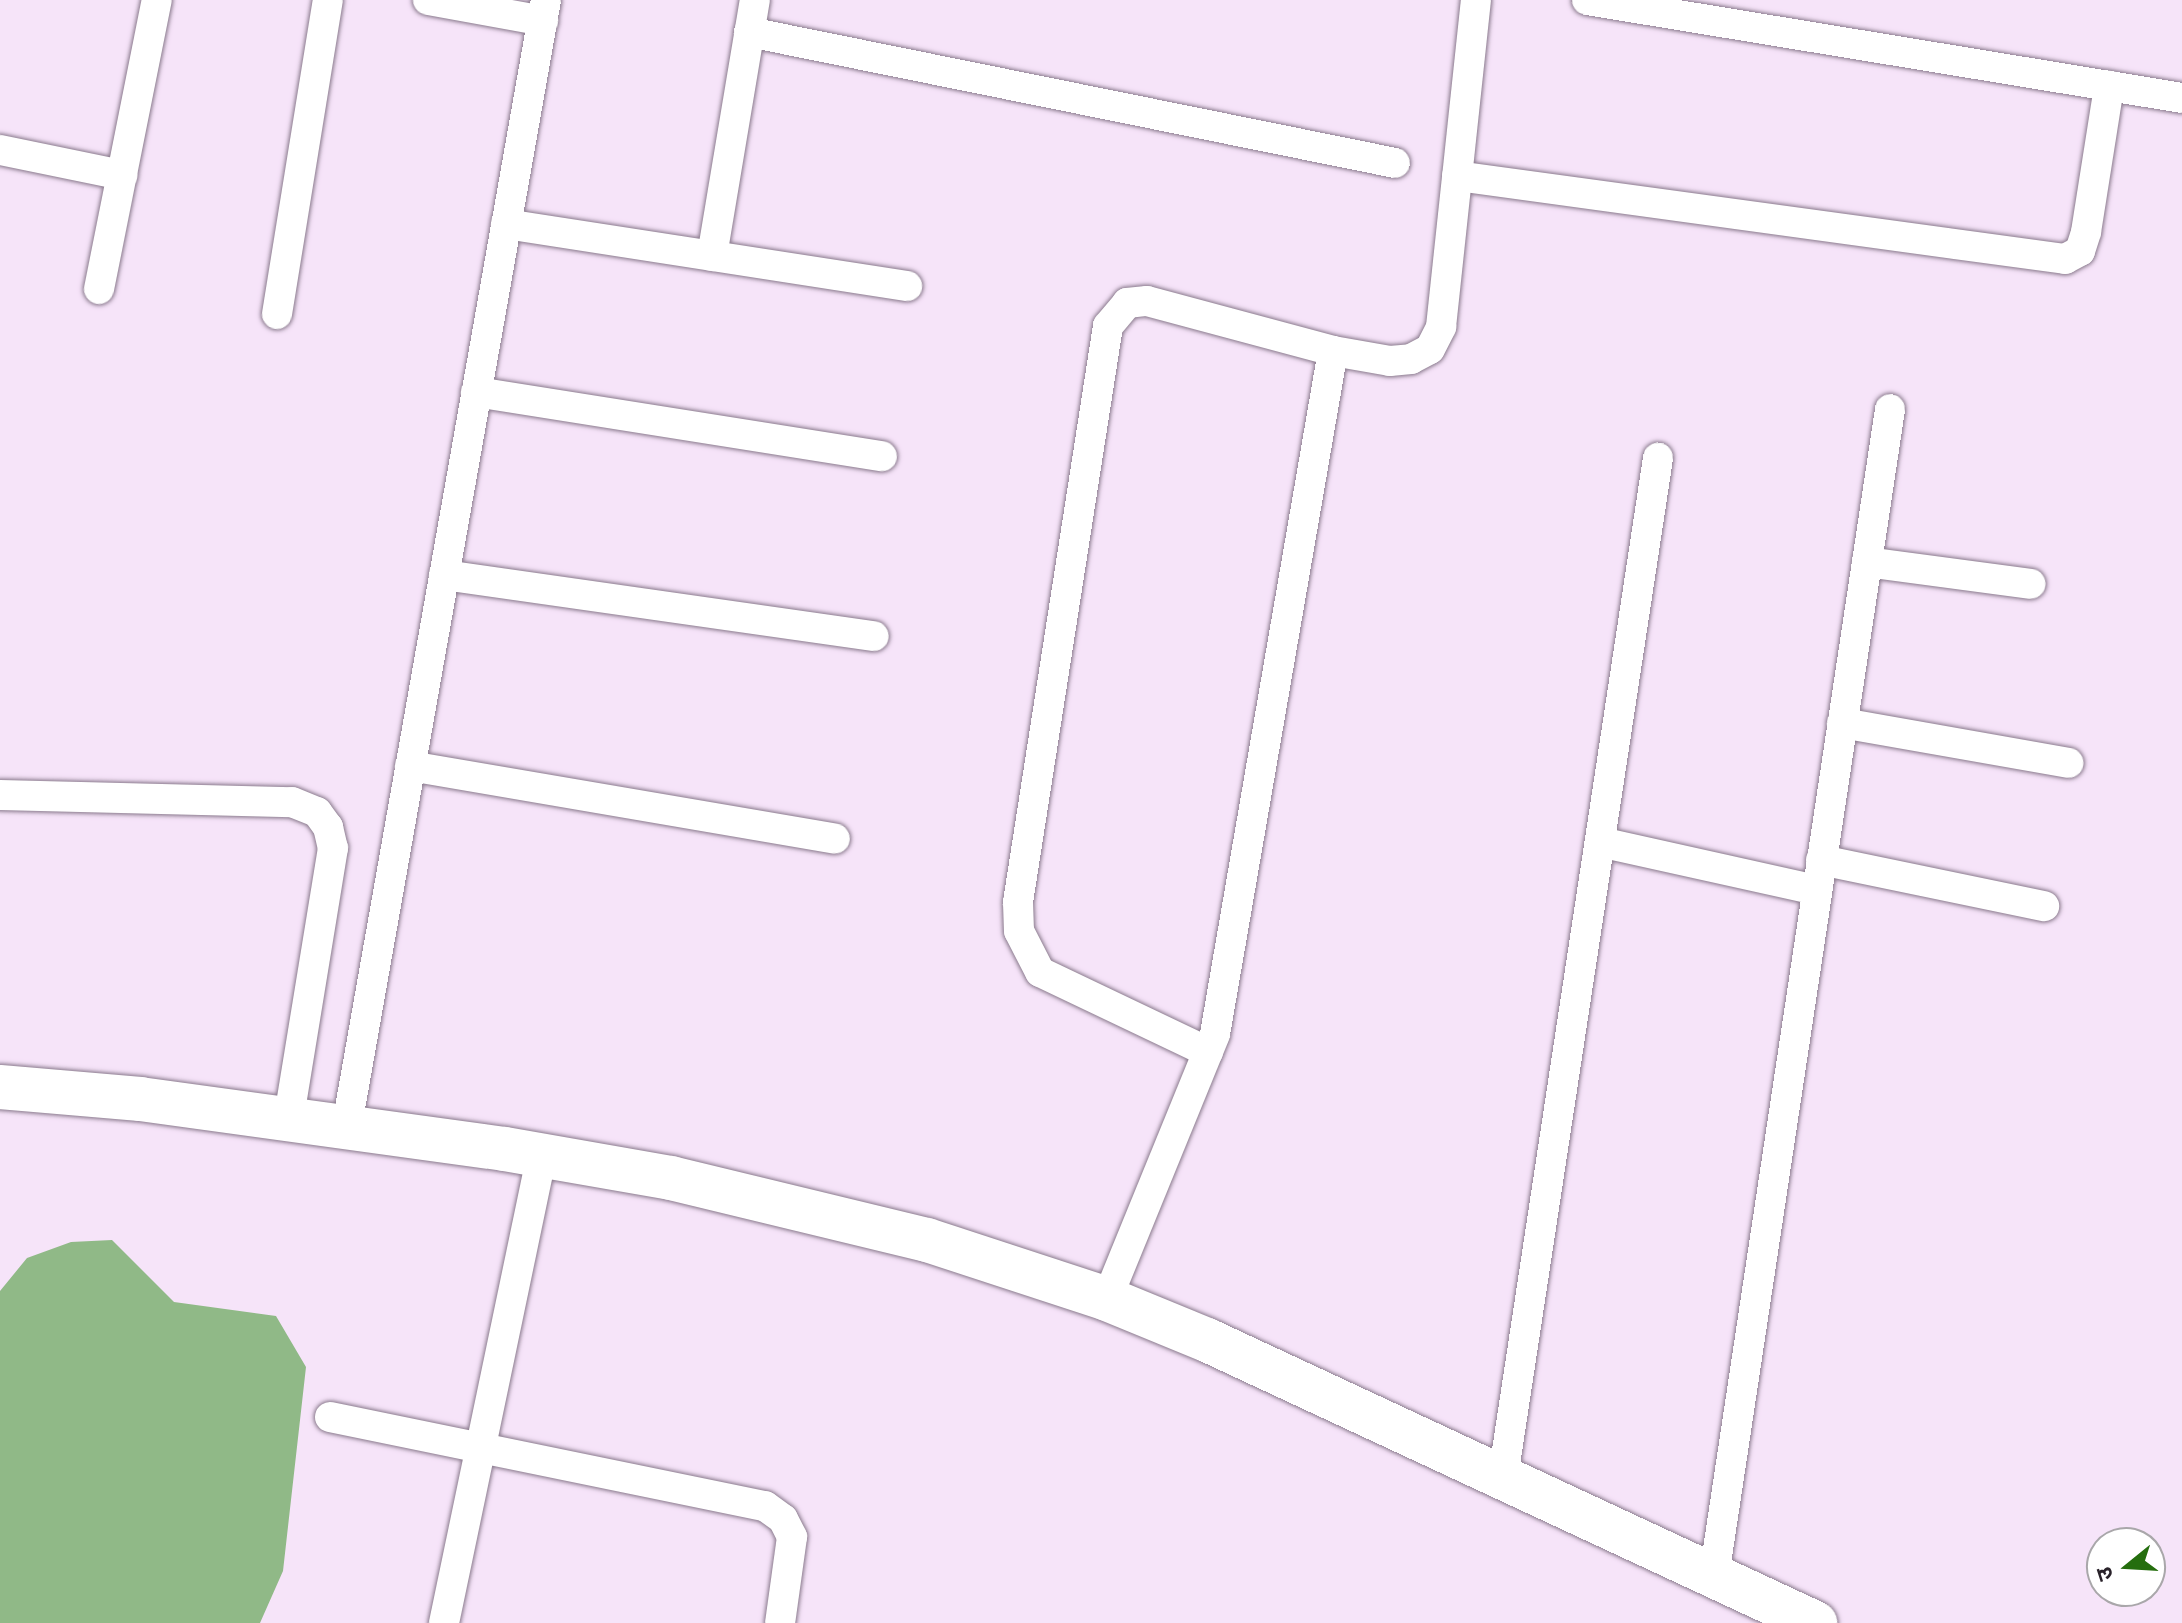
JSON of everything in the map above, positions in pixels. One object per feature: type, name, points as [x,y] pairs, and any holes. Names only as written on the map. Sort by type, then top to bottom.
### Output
[{"type":"main road","points":[[0,1087],[347,1125],[542,1155],[810,1210],[927,1240],[1107,1299],[1503,1477],[1815,1623]]},
{"type":"street","points":[[99,289],[157,0]]},
{"type":"street","points":[[277,314],[328,0]]},
{"type":"street","points":[[347,1125],[544,10],[428,0]]},
{"type":"street","points":[[712,256],[755,0]]},
{"type":"street","points":[[1208,1052],[1040,972],[1019,931],[1018,902],[1108,326],[1127,303],[1147,301],[1333,351],[1390,361],[1430,349],[1441,327],[1476,0]]},
{"type":"street","points":[[1587,0],[2182,98]]},
{"type":"street","points":[[749,32],[1395,163]]},
{"type":"street","points":[[1457,176],[2065,259],[2080,251],[2086,232],[2109,86]]},
{"type":"street","points":[[0,150],[122,175]]},
{"type":"street","points":[[506,224],[907,286]]},
{"type":"street","points":[[1107,1299],[1208,1052],[1333,351]]},
{"type":"street","points":[[476,392],[882,456]]},
{"type":"street","points":[[1714,1576],[1890,409]]},
{"type":"street","points":[[1503,1477],[1658,458]]},
{"type":"street","points":[[1867,562],[2031,584]]},
{"type":"street","points":[[444,575],[874,636]]},
{"type":"street","points":[[1842,723],[2068,763]]},
{"type":"street","points":[[410,766],[835,839]]},
{"type":"street","points":[[0,795],[292,802],[317,812],[328,827],[333,848],[289,1118]]},
{"type":"street","points":[[1600,842],[1817,890]]},
{"type":"street","points":[[1821,860],[2044,906]]},
{"type":"street","points":[[444,1623],[542,1155]]},
{"type":"street","points":[[330,1417],[765,1506],[783,1519],[792,1537],[780,1623]]},
{"type":"shaded area","points":[[112,1240],[174,1302],[276,1316],[306,1367],[283,1571],[260,1623],[0,1623],[0,1291],[27,1258],[71,1242]]}]
